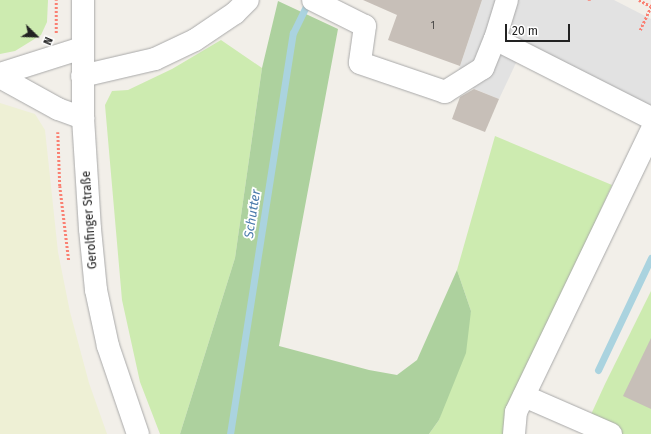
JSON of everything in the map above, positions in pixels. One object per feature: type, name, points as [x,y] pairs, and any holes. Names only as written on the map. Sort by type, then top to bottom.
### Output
[{"type":"street","name":"Gerolfinger Straße","points":[[83,0],[82,76],[90,229],[96,290],[108,346],[138,434]]},
{"type":"street","points":[[82,76],[155,59],[182,47],[195,40],[235,12],[248,0]]},
{"type":"street","points":[[317,2],[365,26],[360,63],[445,92],[483,68],[507,0]]},
{"type":"street","points":[[494,39],[651,118]]},
{"type":"street","points":[[0,74],[82,48]]},
{"type":"street","points":[[0,77],[58,109],[84,118]]},
{"type":"street","points":[[514,434],[516,412],[651,131]]},
{"type":"street","points":[[524,396],[611,434]]},
{"type":"path","points":[[639,0],[651,6],[640,30]]},
{"type":"green space","points":[[0,0],[48,0],[47,22],[41,35],[15,51],[0,54]]},
{"type":"green space","points":[[278,1],[338,29],[279,346],[369,370],[397,375],[417,360],[457,270],[471,311],[466,353],[439,420],[429,434],[180,434],[235,258],[262,68]]},
{"type":"green space","points":[[221,40],[262,68],[235,258],[180,434],[160,434],[140,382],[122,300],[105,105],[112,91],[128,90],[172,69]]},
{"type":"green space","points":[[0,103],[35,114],[45,130],[58,252],[70,312],[89,383],[107,434],[0,434]]},
{"type":"green space","points":[[495,136],[612,185],[503,427],[504,434],[429,434],[439,420],[471,311],[457,270]]},
{"type":"green space","points":[[651,291],[651,434],[582,434],[605,384]]},
{"type":"shaded area","points":[[482,0],[614,0],[651,19],[651,112],[523,48],[499,99],[455,81]]},
{"type":"building","points":[[363,0],[482,0],[460,66],[388,40],[397,15]]},
{"type":"building","points":[[474,89],[499,99],[485,132],[452,119],[460,97]]},
{"type":"building","points":[[651,338],[651,409],[623,396]]},
{"type":"waterway","name":"Schutter","points":[[230,434],[293,33],[309,0]]},
{"type":"waterway","points":[[598,370],[651,258]]}]
